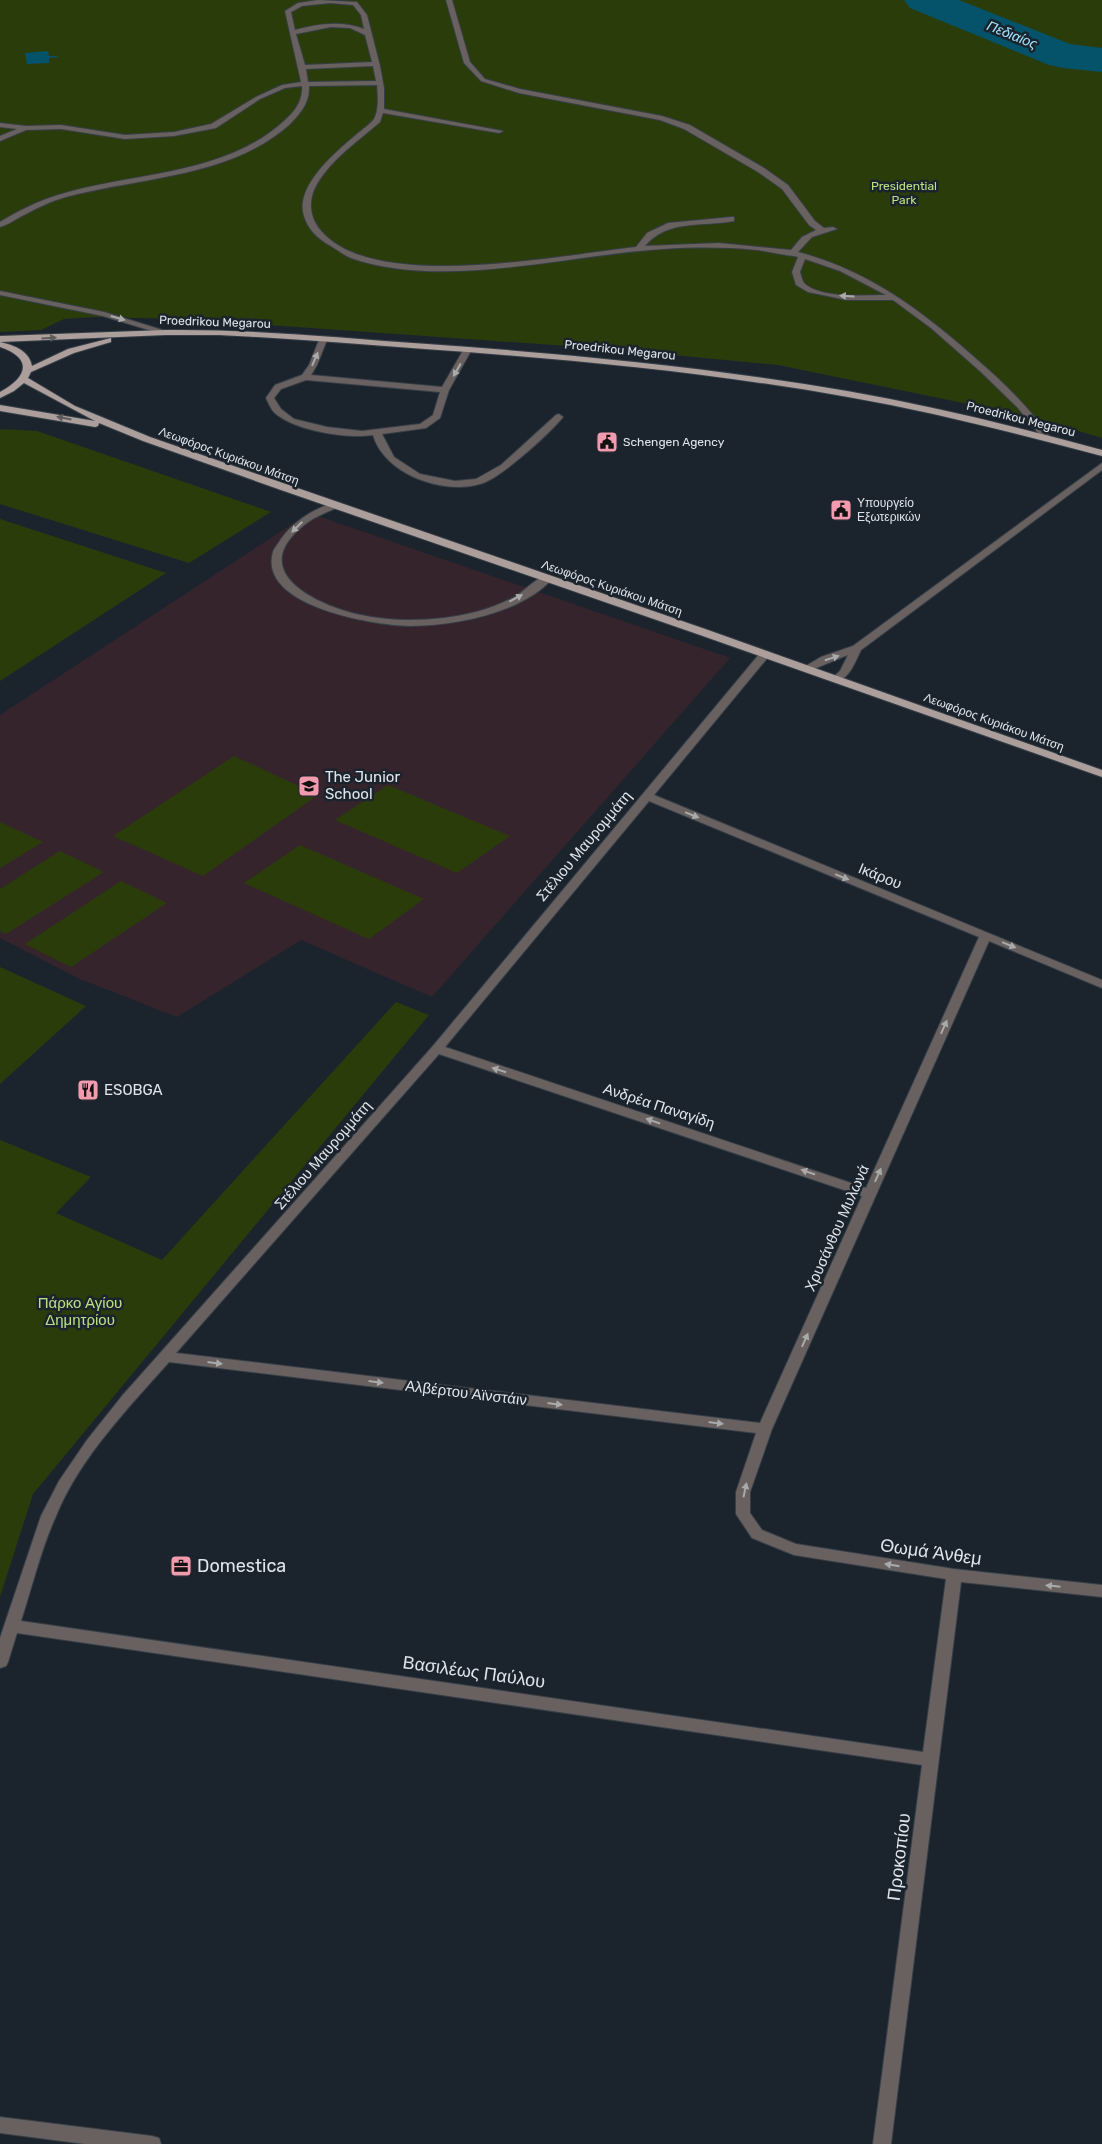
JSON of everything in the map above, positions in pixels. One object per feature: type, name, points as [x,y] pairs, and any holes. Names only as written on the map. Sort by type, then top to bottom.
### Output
[{"type":"main road","name":"Proedrikou Megarou","points":[[0,340],[165,332],[221,333],[468,349],[637,364],[767,380],[897,403],[1046,437],[1102,453]]},
{"type":"main road","name":"Proedrikou Megarou","points":[[29,370],[71,352],[128,334]]},
{"type":"main road","points":[[0,344],[16,350],[24,356],[29,370],[24,380],[0,395]]},
{"type":"main road","name":"Λεωφόρος Κυριάκου Μάτση","points":[[24,380],[64,404],[112,427],[333,506],[548,578],[808,669],[1102,774]]},
{"type":"main road","name":"Λεωφόρος Κυριάκου Μάτση","points":[[0,408],[45,414],[112,427]]},
{"type":"street","points":[[449,0],[467,63],[483,80],[519,91],[662,118],[687,127],[761,170],[785,188],[812,223],[822,230]]},
{"type":"street","points":[[0,225],[34,206],[62,196],[207,164],[263,142],[285,126],[305,99],[306,84],[288,17],[290,8],[300,4],[343,1],[359,6],[364,15],[379,83],[381,112],[377,120],[325,169],[312,187],[307,202],[309,218],[314,231],[329,244],[342,252],[378,263],[435,268],[492,265],[638,248],[739,248],[802,256],[838,268],[881,288],[896,298],[960,348],[991,376],[1020,403],[1046,437]]},
{"type":"street","points":[[292,32],[309,28],[345,26],[362,30],[368,34]]},
{"type":"street","points":[[300,67],[375,64]]},
{"type":"street","points":[[0,125],[26,128],[61,127],[125,137],[187,132],[213,126],[238,109],[284,86],[379,83]]},
{"type":"street","points":[[381,112],[499,131]]},
{"type":"street","points":[[0,139],[26,128]]},
{"type":"street","points":[[638,248],[650,235],[671,225],[731,219]]},
{"type":"street","points":[[793,254],[798,244],[808,235],[822,230],[834,229]]},
{"type":"street","points":[[802,256],[794,267],[795,277],[801,287],[828,295],[896,298]]},
{"type":"street","points":[[0,293],[104,314],[165,332]]},
{"type":"street","points":[[305,376],[313,365],[323,340]]},
{"type":"street","points":[[445,390],[305,376],[278,387],[270,398],[277,411],[291,421],[327,430],[362,434],[422,426],[437,416],[445,390],[468,349]]},
{"type":"street","points":[[377,433],[379,440],[391,459],[417,476],[454,484],[478,482],[504,467],[559,417]]},
{"type":"street","points":[[808,669],[817,662],[836,657],[857,648],[1102,466]]},
{"type":"street","points":[[333,506],[301,522],[282,543],[277,561],[279,570],[286,583],[299,595],[326,609],[362,619],[402,622],[444,621],[482,613],[517,599],[548,578]]},
{"type":"street","points":[[836,679],[844,673],[857,648]]},
{"type":"street","name":"Στέλιου Μαυρομμάτη","points":[[0,1662],[48,1516],[64,1484],[92,1444],[127,1400],[437,1049],[764,654]]},
{"type":"street","name":"Ικάρου","points":[[647,796],[1102,984]]},
{"type":"street","name":"Χρυσάνθου Μυλωνά","points":[[757,1534],[743,1514],[744,1492],[765,1429],[985,936]]},
{"type":"street","name":"Ανδρέα Παναγίδη","points":[[437,1049],[870,1194]]},
{"type":"street","name":"Αλβέρτου Αϊνστάιν","points":[[166,1357],[765,1429]]},
{"type":"street","name":"Θωμά Άνθεμ","points":[[757,1534],[794,1549],[954,1575],[1102,1590]]},
{"type":"street","name":"Προκοπίου","points":[[882,2144],[954,1575]]},
{"type":"street","name":"Βασιλέως Παύλου","points":[[12,1626],[931,1760]]},
{"type":"street","points":[[0,2124],[152,2144]]},
{"type":"shaded area","name":"The Junior School","points":[[309,513],[730,658],[432,997],[301,940],[177,1017],[80,979],[0,938],[0,715]]},
{"type":"green space","name":"Presidential Park","points":[[0,0],[1102,0],[1102,438],[1032,417],[778,365],[610,349],[182,319],[96,317],[64,319],[41,330],[0,332]]},
{"type":"green space","points":[[0,429],[37,431],[271,512],[189,563],[0,504]]},
{"type":"green space","points":[[0,519],[166,573],[0,681]]},
{"type":"green space","points":[[234,756],[318,795],[203,876],[113,836]]},
{"type":"green space","points":[[388,785],[510,836],[457,873],[335,820]]},
{"type":"green space","points":[[0,822],[43,842],[0,868]]},
{"type":"green space","points":[[300,845],[424,899],[369,939],[244,883]]},
{"type":"green space","points":[[60,851],[104,872],[6,934],[0,931],[0,889]]},
{"type":"green space","points":[[121,881],[167,903],[71,967],[25,944]]},
{"type":"green space","points":[[0,967],[86,1006],[0,1084]]},
{"type":"green space","name":"Πάρκο Αγίου Δημητρίου","points":[[396,1002],[429,1015],[33,1494],[0,1597],[0,1140],[91,1177],[56,1213],[162,1260]]},
{"type":"water","points":[[48,51],[49,56],[58,57],[49,58],[49,63],[27,64],[25,53]]},
{"type":"waterway","name":"Πεδιαίος","points":[[924,0],[1063,56],[1102,60]]},
{"type":"place","name":"Schengen Agency","points":[[607,442]]},
{"type":"place","name":"Υπουργείο Εξωτερικών","points":[[841,510]]},
{"type":"place","name":"The Junior School","points":[[309,786]]},
{"type":"place","name":"ESOBGA","points":[[88,1090]]},
{"type":"place","name":"Domestica","points":[[181,1566]]}]
